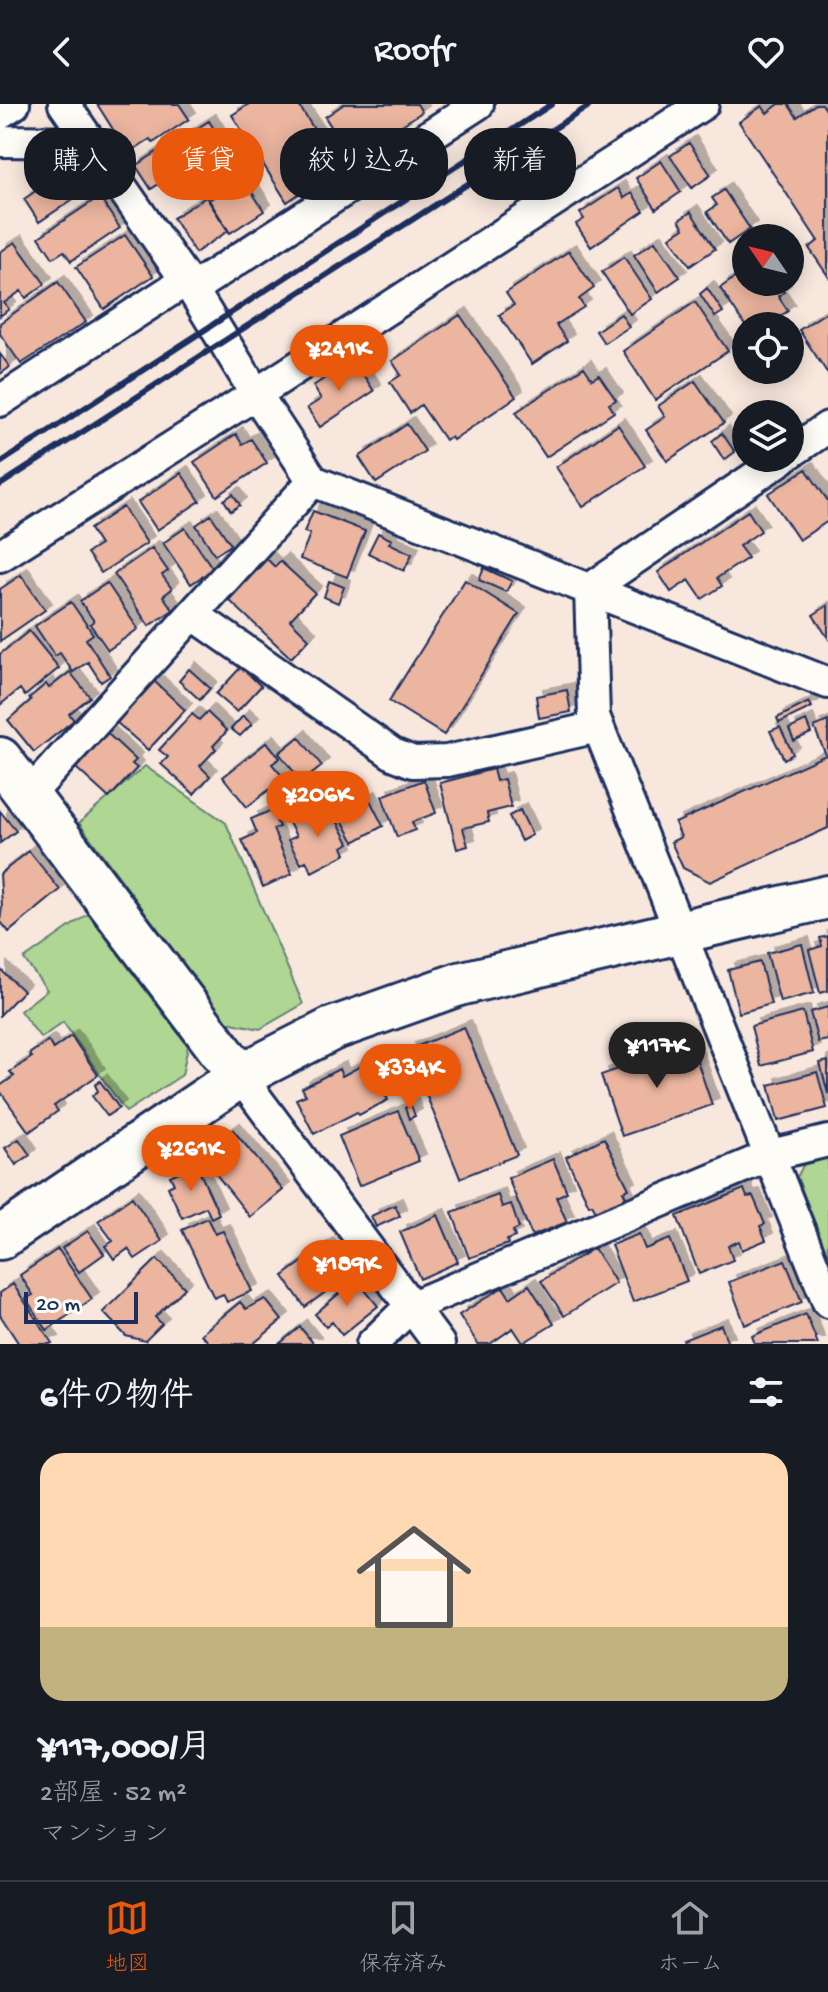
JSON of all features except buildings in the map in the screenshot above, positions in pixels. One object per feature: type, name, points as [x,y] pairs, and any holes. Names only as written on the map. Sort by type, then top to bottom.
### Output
[{"type":"street","points":[[0,113],[14,104]]},
{"type":"street","points":[[64,104],[79,128]]},
{"type":"street","points":[[0,401],[478,104]]},
{"type":"street","points":[[0,556],[703,104]]},
{"type":"street","points":[[0,141],[24,141]]},
{"type":"street","points":[[129,200],[188,285],[313,481],[828,683]]},
{"type":"street","points":[[804,443],[828,427]]},
{"type":"street","points":[[590,589],[762,472]]},
{"type":"street","points":[[28,796],[313,481]]},
{"type":"street","points":[[590,589],[594,716],[828,1302]]},
{"type":"street","points":[[194,615],[393,754],[413,762],[447,761],[598,727]]},
{"type":"street","points":[[0,759],[439,1344]]},
{"type":"street","points":[[0,1238],[240,1076],[332,1029],[459,984],[682,934],[828,897]]},
{"type":"street","points":[[372,1344],[410,1307],[771,1155],[828,1141]]},
{"type":"green space","points":[[145,766],[226,823],[303,1004],[260,1029],[227,1022],[79,823]]},
{"type":"green space","points":[[88,914],[188,1046],[182,1075],[126,1112],[63,1022],[41,1038],[20,1011],[47,990],[24,959]]},
{"type":"green space","points":[[828,1155],[828,1256],[797,1177],[806,1160]]},
{"type":"railway","points":[[0,463],[552,104]]},
{"type":"railway","points":[[0,485],[592,104]]}]
